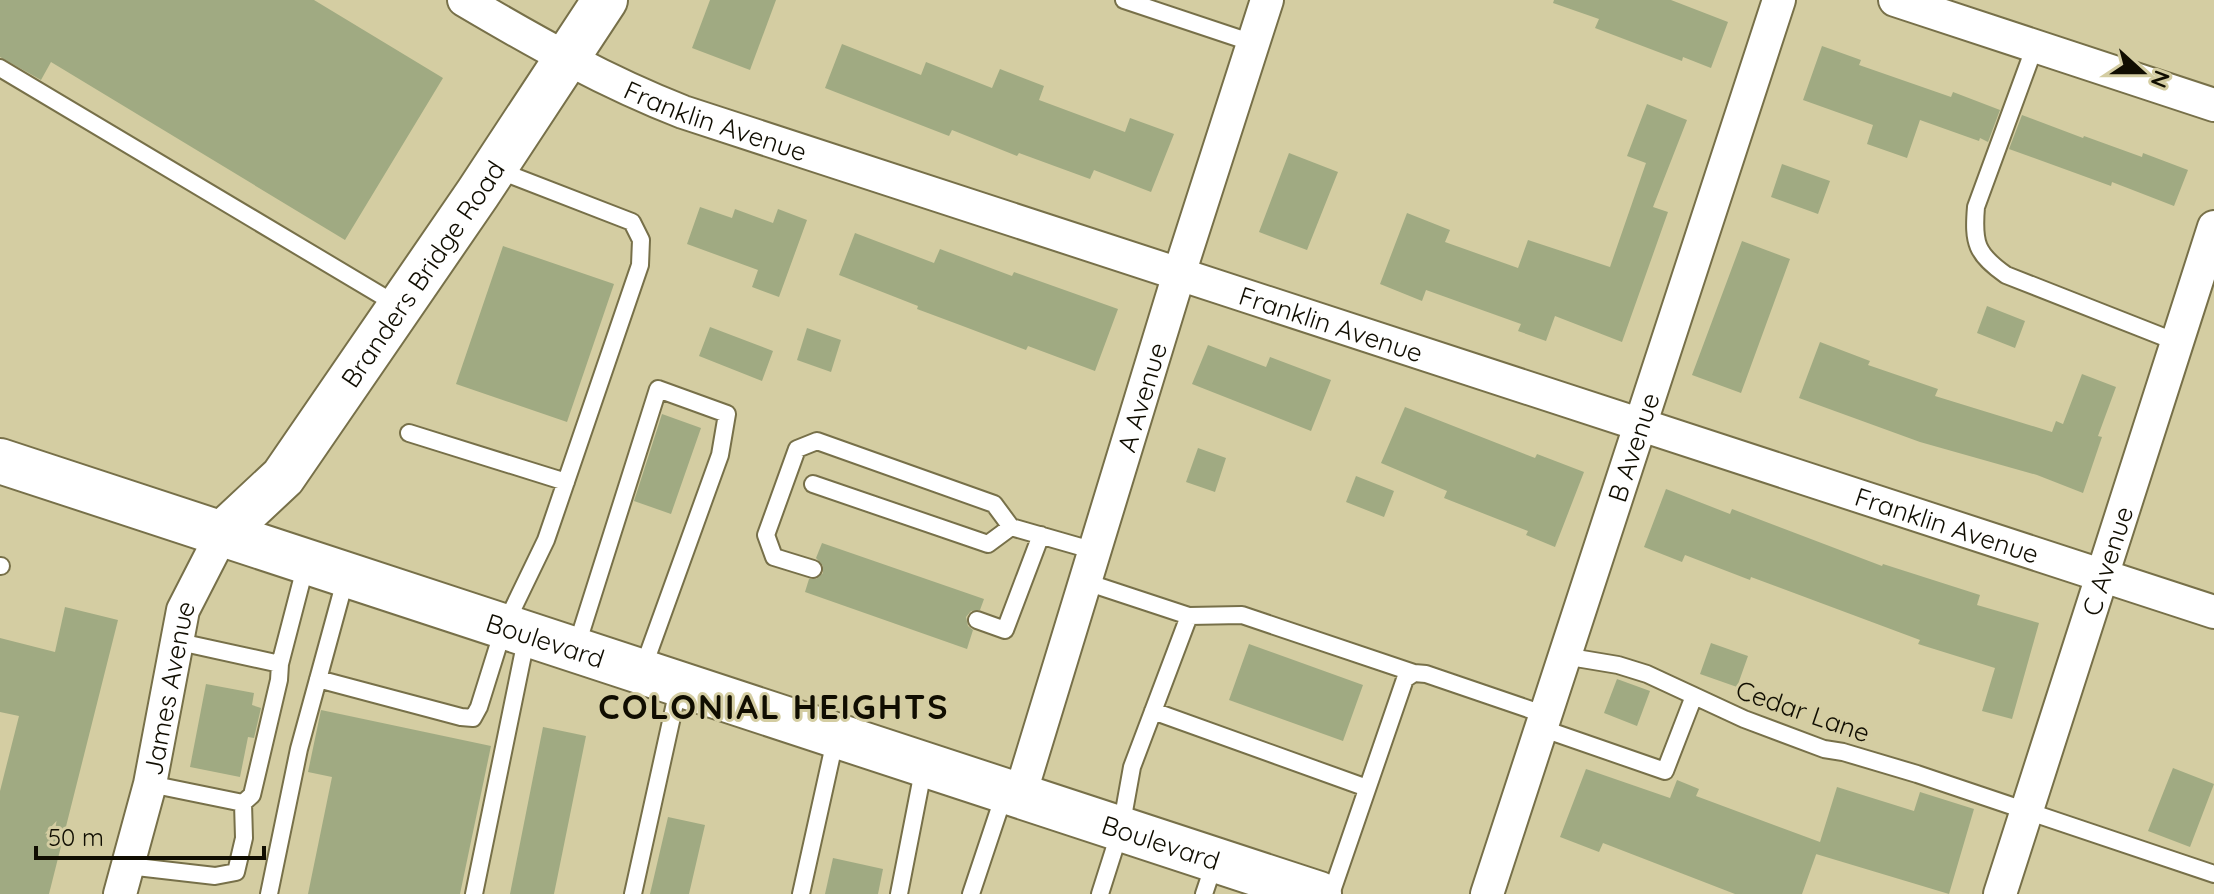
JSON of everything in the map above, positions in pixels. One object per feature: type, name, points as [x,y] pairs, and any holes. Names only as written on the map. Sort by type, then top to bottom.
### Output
[{"type":"main road","name":"Branders Bridge Road","points":[[222,534],[283,477],[495,169],[605,0]]},
{"type":"main road","name":"Boulevard","points":[[0,461],[1121,828],[1210,877],[1319,894]]},
{"type":"street","name":"Franklin Avenue","points":[[464,0],[566,60],[683,112],[2214,612]]},
{"type":"street","name":"A Avenue","points":[[1013,792],[1090,566],[1267,0]]},
{"type":"street","name":"B Avenue","points":[[1487,894],[1779,0]]},
{"type":"street","points":[[1895,0],[2214,105]]},
{"type":"street","name":"C Avenue","points":[[2000,894],[2214,227]]},
{"type":"street","name":"James Avenue","points":[[124,880],[150,784],[183,610],[222,534]]},
{"type":"lane","points":[[1124,0],[1253,43]]},
{"type":"lane","points":[[2035,46],[1976,207],[1974,232],[1977,247],[1988,262],[2006,275],[2179,343]]},
{"type":"lane","points":[[0,68],[400,306]]},
{"type":"lane","points":[[318,679],[473,718],[516,630],[640,265],[641,240],[632,222],[495,169]]},
{"type":"lane","points":[[576,650],[658,389],[727,414],[720,455],[660,677],[633,894]]},
{"type":"lane","points":[[409,433],[566,482]]},
{"type":"lane","points":[[813,569],[774,557],[766,535],[797,449],[817,441],[994,504],[1011,527],[1041,535],[1090,566],[1189,616],[1242,615],[1414,673],[1426,674],[1665,771],[1694,696]]},
{"type":"lane","points":[[813,484],[988,544],[1011,527]]},
{"type":"lane","points":[[977,620],[1005,630],[1041,535]]},
{"type":"lane","points":[[243,803],[252,795],[280,664],[326,569]]},
{"type":"lane","points":[[269,894],[299,749],[318,679],[326,569]]},
{"type":"lane","points":[[1100,894],[1121,828],[1132,767],[1189,616]]},
{"type":"lane","points":[[474,894],[516,630]]},
{"type":"lane","points":[[175,641],[280,664]]},
{"type":"lane","name":"Cedar Lane","points":[[1564,656],[1618,665],[1647,674],[1744,719],[1824,749],[1902,770],[2214,874]]},
{"type":"lane","points":[[1331,894],[1405,679],[1414,673]]},
{"type":"lane","points":[[1153,711],[1367,788]]},
{"type":"lane","points":[[801,894],[837,735]]},
{"type":"lane","points":[[899,894],[924,764]]},
{"type":"lane","points":[[150,784],[243,803]]},
{"type":"lane","points":[[971,894],[1013,792]]},
{"type":"lane","points":[[124,880],[215,876],[236,872],[244,838],[243,803]]},
{"type":"building","points":[[0,0],[314,0],[443,78],[345,240],[51,62],[41,80],[0,57]]},
{"type":"building","points":[[710,0],[776,0],[750,70],[692,48]]},
{"type":"building","points":[[1554,0],[1671,0],[1728,22],[1711,68],[1683,57],[1682,61],[1595,28],[1599,19],[1553,3]]},
{"type":"building","points":[[842,44],[921,75],[926,62],[992,88],[1000,69],[1044,86],[1039,100],[1125,132],[1130,118],[1174,134],[1151,192],[1094,170],[1090,179],[1019,153],[1017,156],[952,130],[949,136],[825,88]]},
{"type":"building","points":[[1822,46],[1861,60],[1859,65],[1951,97],[1953,92],[2000,110],[1988,142],[1920,120],[1907,158],[1867,144],[1873,125],[1803,100]]},
{"type":"building","points":[[1647,104],[1687,120],[1653,207],[1668,212],[1622,342],[1555,316],[1546,341],[1518,331],[1521,324],[1426,290],[1422,301],[1380,284],[1407,213],[1450,230],[1445,242],[1518,268],[1528,240],[1610,267],[1646,163],[1627,156]]},
{"type":"building","points":[[2022,115],[2083,138],[2142,157],[2143,153],[2188,170],[2174,206],[2112,182],[2111,186],[2009,149]]},
{"type":"building","points":[[1289,153],[1338,172],[1307,250],[1259,232]]},
{"type":"building","points":[[1782,164],[1830,181],[1818,214],[1771,197]]},
{"type":"building","points":[[700,207],[732,218],[735,209],[773,223],[778,209],[807,220],[779,297],[752,287],[758,270],[687,244]]},
{"type":"building","points":[[855,233],[934,263],[940,249],[1012,276],[1014,272],[1118,309],[1095,371],[1028,346],[1026,350],[917,309],[918,306],[839,275]]},
{"type":"building","points":[[1742,241],[1790,259],[1741,393],[1692,375]]},
{"type":"building","points":[[503,246],[614,284],[567,422],[456,384]]},
{"type":"building","points":[[1987,306],[2025,321],[2015,348],[1977,333]]},
{"type":"building","points":[[710,327],[773,351],[762,381],[699,356]]},
{"type":"building","points":[[807,328],[841,340],[831,372],[797,360]]},
{"type":"building","points":[[1820,342],[1870,361],[1868,365],[1938,389],[1935,396],[2052,432],[2056,421],[2063,424],[2082,374],[2116,387],[2098,436],[2102,437],[2083,493],[2037,475],[1920,442],[1799,398]]},
{"type":"building","points":[[1208,345],[1266,367],[1270,357],[1331,380],[1311,431],[1192,384]]},
{"type":"building","points":[[1405,407],[1535,458],[1537,454],[1584,472],[1555,547],[1526,535],[1528,531],[1444,498],[1447,491],[1381,463]]},
{"type":"building","points":[[662,414],[701,428],[671,514],[634,501]]},
{"type":"building","points":[[1198,448],[1226,458],[1215,492],[1186,482]]},
{"type":"building","points":[[1356,476],[1394,491],[1384,517],[1346,502]]},
{"type":"building","points":[[1666,489],[1730,514],[1732,509],[1882,566],[1980,595],[1977,605],[2039,623],[2012,719],[1982,711],[1995,668],[1918,644],[1920,640],[1751,577],[1750,580],[1685,555],[1682,562],[1644,547]]},
{"type":"building","points":[[822,543],[984,599],[980,610],[971,611],[966,617],[968,626],[973,630],[967,649],[805,592],[809,579],[816,579],[823,573],[823,566],[816,558]]},
{"type":"building","points":[[65,607],[118,620],[49,894],[0,894],[0,791],[19,716],[0,712],[0,638],[55,652]]},
{"type":"building","points":[[1711,643],[1748,656],[1737,687],[1700,674]]},
{"type":"building","points":[[1249,644],[1363,685],[1343,741],[1229,700]]},
{"type":"building","points":[[1617,679],[1650,691],[1637,726],[1604,713]]},
{"type":"building","points":[[206,684],[254,693],[252,705],[261,708],[254,738],[248,737],[240,777],[190,767]]},
{"type":"building","points":[[321,710],[491,746],[460,894],[308,894],[332,777],[308,772]]},
{"type":"building","points":[[543,727],[586,736],[554,894],[510,894]]},
{"type":"building","points":[[2173,768],[2214,784],[2190,847],[2148,831]]},
{"type":"building","points":[[1586,769],[1670,798],[1677,780],[1699,789],[1696,796],[1820,842],[1837,787],[1914,811],[1920,792],[1974,809],[1949,894],[1816,854],[1802,894],[1735,894],[1603,843],[1599,852],[1560,837]]},
{"type":"building","points":[[668,817],[705,825],[689,894],[650,894]]},
{"type":"building","points":[[833,858],[883,869],[878,894],[825,894]]},
{"type":"district","name":"COLONIAL HEIGHTS","points":[[774,706]]}]
